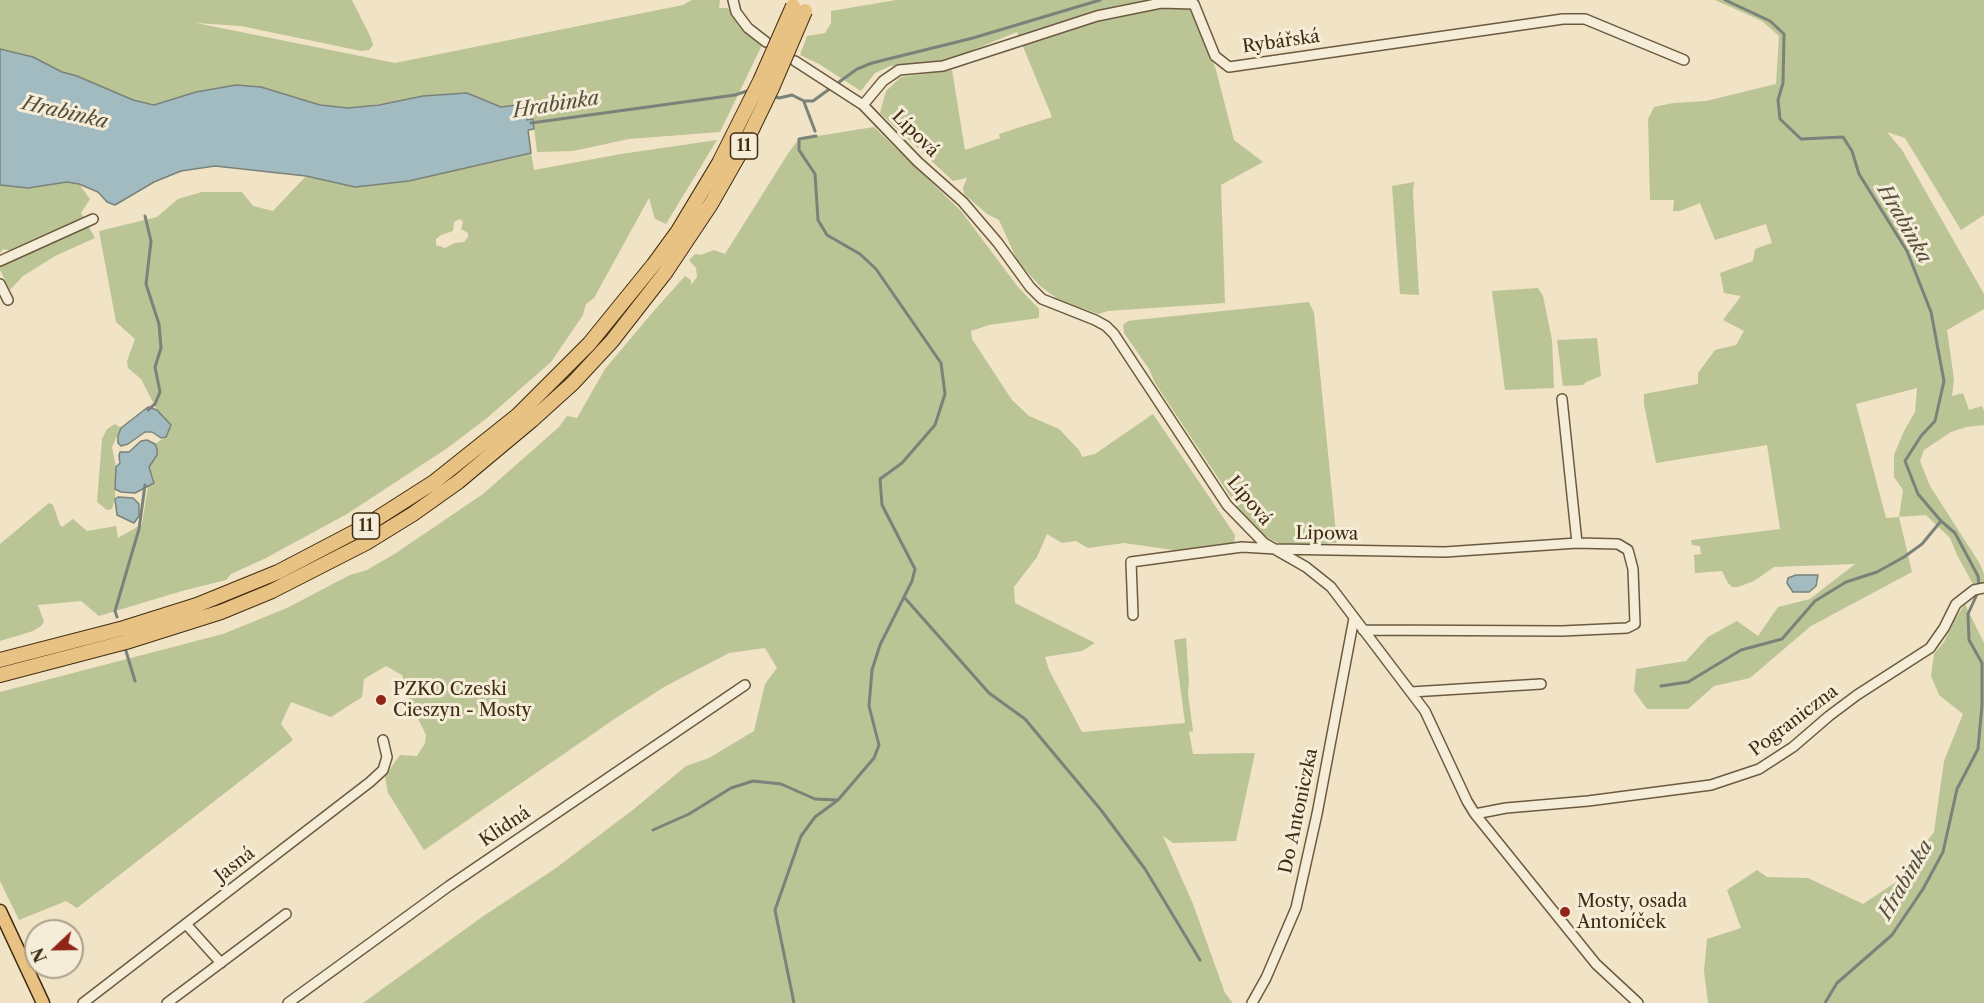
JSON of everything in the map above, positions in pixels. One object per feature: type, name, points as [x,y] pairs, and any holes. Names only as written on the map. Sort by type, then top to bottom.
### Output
[{"type":"highway","name":"11","points":[[0,660],[124,628],[197,605],[278,572],[362,528],[434,482],[518,415],[589,344],[654,264],[698,198],[730,142],[801,4]]},
{"type":"highway","name":"11","points":[[0,675],[135,640],[221,612],[272,591],[366,543],[458,482],[531,422],[573,383],[612,341],[665,273],[711,204],[744,146],[772,88],[801,4]]},
{"type":"main road","points":[[0,911],[43,1003]]},
{"type":"street","points":[[733,0],[736,12],[748,28],[766,42]]},
{"type":"street","name":"Rybářská","points":[[863,105],[883,81],[899,69],[944,66],[1097,16],[1161,3],[1194,4],[1215,56],[1229,67],[1563,19],[1585,19],[1684,60]]},
{"type":"street","name":"Lípová","points":[[795,61],[863,105],[918,162],[963,202],[1042,299],[1095,320],[1114,334],[1227,506],[1264,543],[1306,567],[1331,587],[1425,711],[1475,814],[1596,964],[1638,1003]]},
{"type":"street","points":[[0,261],[93,219]]},
{"type":"street","points":[[0,284],[8,300]]},
{"type":"street","points":[[1562,399],[1577,543]]},
{"type":"street","name":"Lipowa","points":[[1133,615],[1131,562],[1242,547],[1445,552],[1577,543],[1618,544],[1628,550],[1633,569],[1635,624],[1626,628],[1364,630]]},
{"type":"street","name":"Pograniczna","points":[[1475,814],[1506,807],[1588,801],[1711,785],[1759,769],[1793,747],[1857,695],[1930,648],[1944,628],[1956,603],[1974,590],[1984,588]]},
{"type":"street","name":"Do Antoniczka","points":[[1252,1003],[1266,978],[1296,909],[1317,814],[1354,618]]},
{"type":"street","points":[[1411,692],[1541,684]]},
{"type":"street","name":"Klidná","points":[[288,1003],[449,886],[745,685]]},
{"type":"street","name":"Jasná","points":[[83,1003],[370,782],[383,770],[387,757],[383,740]]},
{"type":"street","points":[[167,1003],[286,914]]},
{"type":"street","points":[[186,924],[220,963]]},
{"type":"green space","points":[[0,0],[352,0],[371,38],[373,45],[369,50],[361,51],[241,26],[196,23],[395,63],[683,5],[692,0],[720,0],[719,8],[728,8],[742,27],[763,43],[720,132],[629,139],[573,151],[537,152],[531,102],[501,107],[467,93],[348,108],[320,105],[261,87],[208,90],[158,105],[133,100],[62,72],[33,57],[0,49]]},
{"type":"green space","points":[[896,0],[1190,0],[1216,70],[1234,140],[1263,162],[1221,185],[1225,303],[1108,311],[1098,314],[1059,300],[1040,286],[1018,262],[999,220],[987,214],[964,194],[963,188],[967,178],[953,181],[880,113],[886,91],[901,77],[952,70],[965,150],[1000,138],[999,134],[1052,117],[1017,32],[948,60],[890,66],[875,73],[861,91],[819,64],[800,55],[807,36],[825,33],[831,23],[831,11]]},
{"type":"green space","points":[[1715,0],[1984,0],[1984,215],[1961,230],[1905,138],[1887,132],[1902,150],[1984,294],[1984,309],[1947,330],[1954,379],[1952,396],[1963,393],[1969,410],[1982,406],[1984,425],[1951,432],[1924,450],[1920,461],[1930,486],[1980,564],[1984,574],[1984,584],[1974,586],[1950,538],[1926,515],[1899,517],[1912,572],[1811,626],[1750,678],[1714,686],[1688,709],[1647,709],[1634,691],[1636,669],[1686,661],[1708,637],[1737,621],[1758,636],[1778,607],[1810,599],[1855,564],[1774,567],[1754,581],[1738,587],[1732,587],[1728,583],[1722,571],[1695,573],[1694,555],[1701,554],[1700,546],[1692,545],[1691,540],[1780,529],[1767,445],[1656,463],[1644,404],[1644,394],[1698,384],[1698,373],[1715,350],[1736,345],[1744,331],[1723,320],[1741,296],[1724,293],[1720,273],[1753,261],[1755,249],[1772,243],[1766,224],[1715,240],[1700,203],[1680,211],[1673,211],[1674,200],[1650,200],[1648,119],[1654,107],[1706,101],[1776,84],[1779,36],[1762,21]],"holes":[[[1917,388],[1915,412],[1894,455],[1894,477],[1903,490],[1899,517],[1886,518],[1856,404]]]},
{"type":"green space","points":[[874,127],[961,211],[1018,287],[1039,309],[1039,318],[989,325],[971,331],[972,339],[1012,400],[1029,416],[1059,429],[1079,450],[1082,457],[1095,454],[1153,414],[1235,535],[1234,545],[1173,550],[1124,543],[1088,548],[1076,541],[1062,543],[1047,534],[1037,557],[1014,587],[1015,603],[1095,643],[1082,651],[1045,657],[1049,670],[1082,732],[1185,723],[1174,640],[1186,638],[1188,694],[1193,731],[1189,732],[1193,754],[1255,753],[1236,841],[1173,843],[1163,836],[1193,904],[1225,993],[1233,1003],[363,1003],[482,917],[556,868],[686,766],[709,758],[754,731],[765,684],[777,668],[765,648],[729,653],[664,687],[424,850],[388,793],[385,776],[400,755],[417,756],[425,743],[426,735],[410,702],[402,675],[386,666],[364,679],[362,697],[331,717],[291,702],[281,724],[293,740],[77,908],[66,901],[19,920],[0,881],[0,692],[223,634],[287,608],[350,575],[367,570],[396,553],[483,494],[559,427],[567,416],[577,418],[605,369],[652,313],[685,276],[691,280],[691,285],[697,277],[696,268],[689,260],[695,254],[701,255],[714,250],[725,254],[799,139]]},
{"type":"green space","points":[[717,140],[666,224],[655,219],[649,198],[594,298],[586,304],[583,315],[551,362],[487,418],[446,449],[347,514],[264,559],[231,574],[226,580],[99,616],[81,601],[38,605],[44,622],[41,626],[33,631],[0,641],[0,544],[49,503],[53,505],[62,527],[73,519],[87,531],[116,526],[118,538],[142,524],[148,486],[152,485],[154,479],[149,467],[157,449],[155,444],[166,437],[171,425],[157,410],[141,379],[128,368],[127,361],[135,339],[116,322],[99,231],[157,217],[178,199],[202,192],[242,192],[253,206],[273,211],[306,176],[355,187],[409,181],[531,153],[534,170]],"holes":[[[460,219],[463,222],[461,229],[468,233],[464,242],[445,248],[436,245],[436,239],[453,231],[454,222]]]},
{"type":"green space","points":[[67,182],[79,184],[90,199],[81,213],[95,238],[55,256],[23,276],[10,290],[0,270],[0,267],[13,259],[11,251],[3,249],[0,253],[0,185],[28,188]]},
{"type":"green space","points":[[1414,182],[1419,295],[1400,294],[1392,186]]},
{"type":"green space","points":[[1538,288],[1543,296],[1552,340],[1554,388],[1505,390],[1492,291]]},
{"type":"green space","points":[[1309,302],[1314,313],[1337,543],[1280,544],[1259,533],[1242,514],[1155,383],[1149,369],[1124,333],[1123,325],[1128,321],[1136,320]]},
{"type":"green space","points":[[1597,338],[1601,376],[1583,385],[1563,386],[1557,340]]},
{"type":"green space","points":[[115,424],[121,428],[112,447],[116,467],[115,499],[112,509],[107,510],[97,502],[102,439],[107,429]]},
{"type":"green space","points":[[1965,604],[1984,643],[1984,1003],[1708,1003],[1704,971],[1707,939],[1741,928],[1727,890],[1757,870],[1767,877],[1808,878],[1863,904],[1896,882],[1934,832],[1944,761],[1963,714],[1939,695],[1931,676],[1934,654],[1944,642]]},
{"type":"water","points":[[0,49],[33,57],[62,72],[133,100],[154,105],[196,92],[236,85],[261,87],[320,105],[348,108],[379,105],[423,96],[467,93],[501,107],[525,104],[527,120],[533,119],[534,129],[528,130],[531,153],[409,181],[355,187],[306,176],[215,166],[181,171],[154,182],[115,205],[107,202],[98,192],[79,184],[67,182],[28,188],[0,185]]},
{"type":"water","points":[[148,407],[157,410],[171,425],[166,437],[161,438],[152,432],[145,432],[121,446],[118,443],[118,436],[121,428]]},
{"type":"water","points":[[147,440],[155,444],[157,449],[157,455],[149,467],[154,483],[135,493],[115,489],[116,467],[120,463],[120,452],[129,452],[141,441]]},
{"type":"water","points":[[118,497],[133,498],[139,504],[139,516],[134,523],[117,515],[115,499]]},
{"type":"water","points":[[1796,575],[1818,575],[1816,586],[1809,592],[1793,592],[1787,583],[1788,578]]},
{"type":"waterway","name":"Hrabinka","points":[[773,96],[779,98],[792,95],[804,101],[813,101],[857,69],[872,63],[973,38],[1100,0]]},
{"type":"waterway","name":"Hrabinka","points":[[1725,0],[1770,21],[1784,34],[1783,83],[1778,100],[1780,119],[1801,139],[1843,137],[1852,151],[1859,174],[1907,251],[1931,312],[1944,381],[1935,421],[1921,436],[1905,461],[1918,494],[1941,521],[1955,533],[1978,576],[1979,586]]},
{"type":"waterway","name":"Hrabinka","points":[[531,123],[735,95],[750,90]]},
{"type":"waterway","points":[[804,102],[815,131]]},
{"type":"waterway","points":[[794,1003],[775,910],[801,836],[815,817],[838,800],[874,758],[879,745],[869,706],[872,670],[880,645],[912,581],[915,569],[882,505],[880,479],[902,463],[935,425],[945,394],[941,363],[876,269],[860,254],[827,235],[818,220],[815,174],[799,150],[799,139],[816,136]]},
{"type":"waterway","points":[[145,216],[151,241],[146,284],[159,324],[161,348],[155,367],[160,392],[155,404],[148,410]]},
{"type":"waterway","points":[[117,617],[115,611],[139,529],[145,485]]},
{"type":"waterway","points":[[1661,686],[1688,682],[1741,650],[1782,639],[1815,601],[1846,582],[1877,572],[1904,557],[1922,544],[1941,521]]},
{"type":"waterway","name":"Hrabinka","points":[[1825,1003],[1837,983],[1892,935],[1923,889],[1943,852],[1957,789],[1978,749],[1982,705],[1982,663],[1969,640],[1968,614],[1978,592]]},
{"type":"waterway","points":[[904,597],[989,693],[1025,719],[1101,810],[1145,869],[1200,960]]},
{"type":"waterway","points":[[126,651],[135,681]]},
{"type":"waterway","points":[[653,830],[689,814],[731,788],[753,781],[781,784],[815,799],[837,800]]},
{"type":"place","name":"PZKO Czeski Cieszyn - Mosty","points":[[381,700]]},
{"type":"place","name":"Mosty, osada Antoníček","points":[[1565,912]]}]
